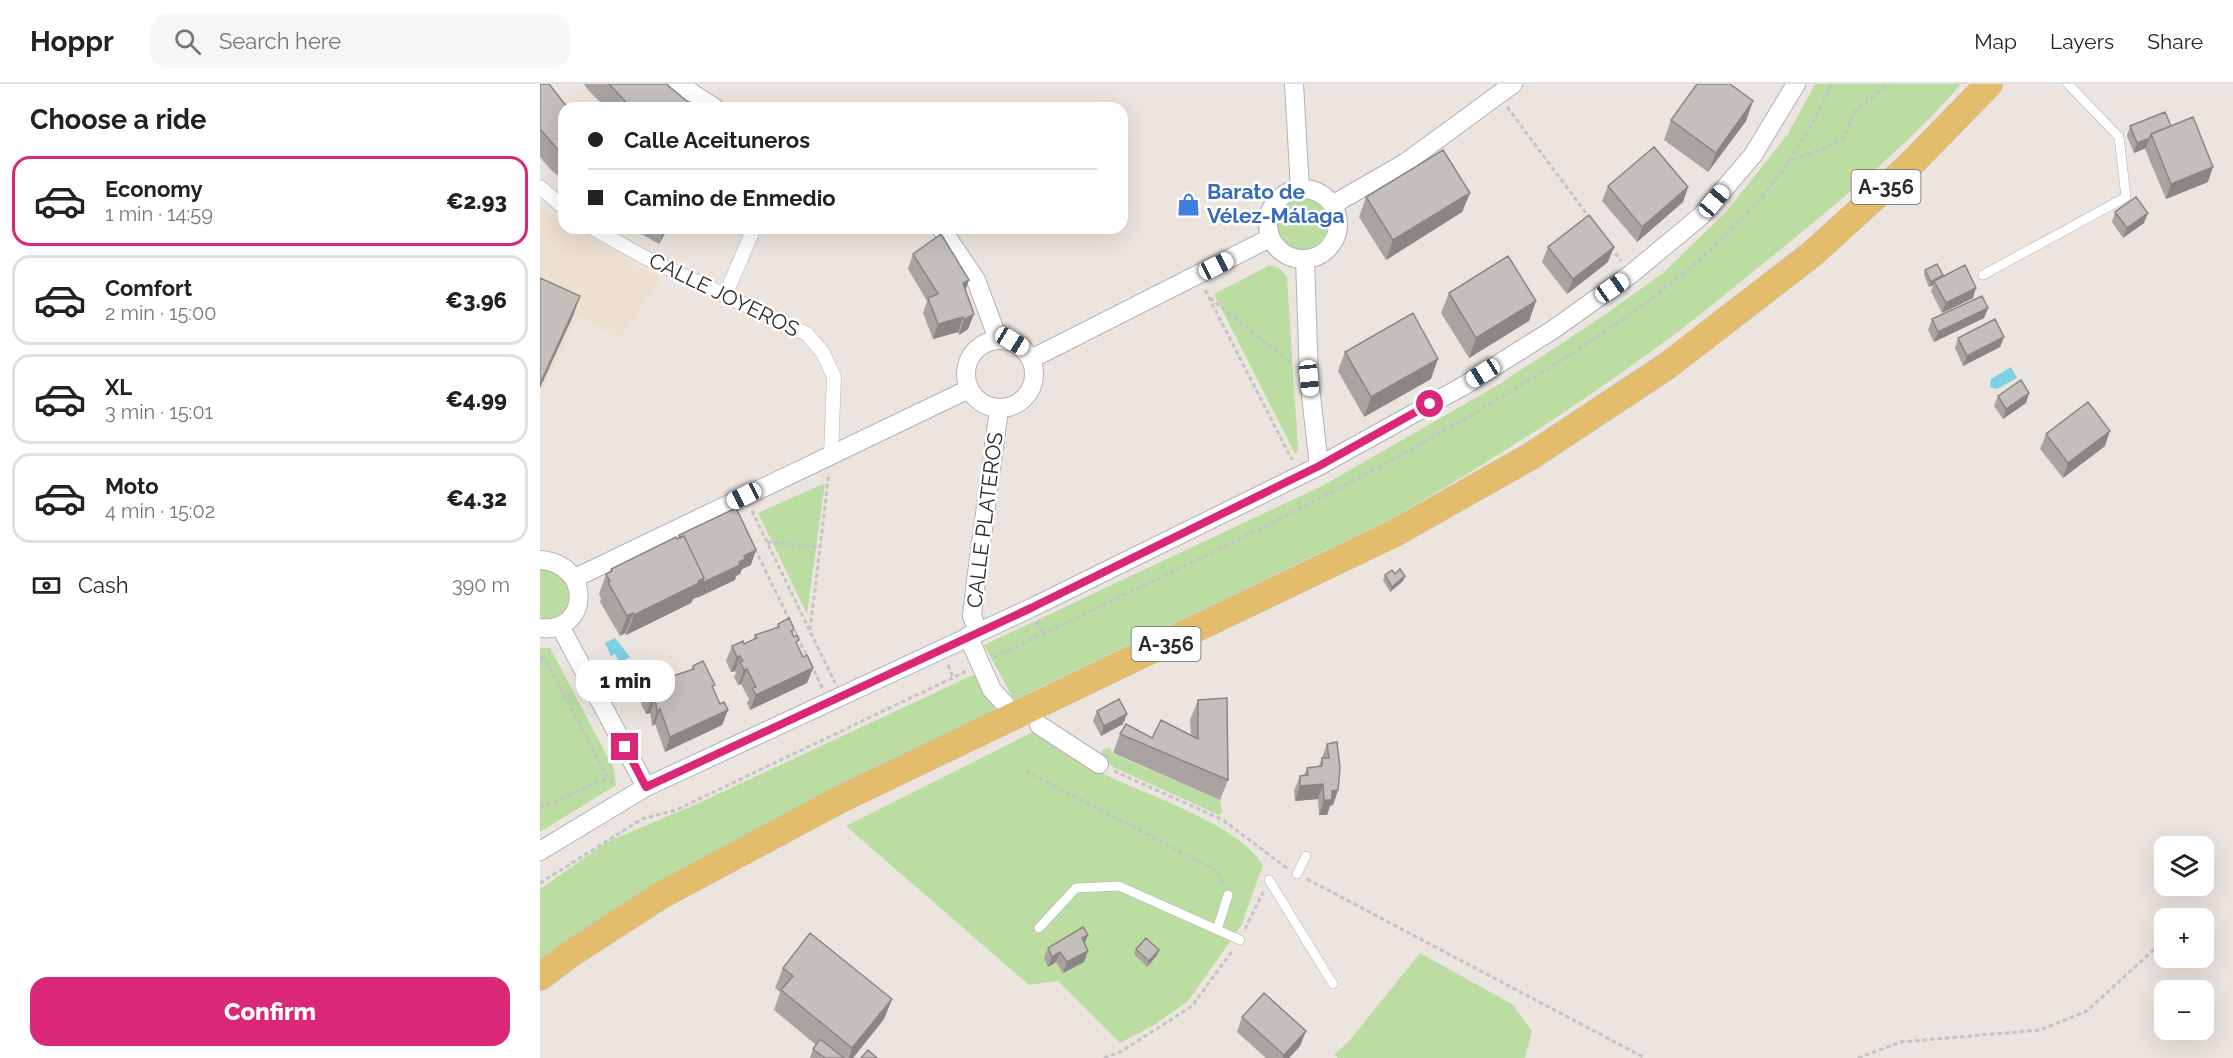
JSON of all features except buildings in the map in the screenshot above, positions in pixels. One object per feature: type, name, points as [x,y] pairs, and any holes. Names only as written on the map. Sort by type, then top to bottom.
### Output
[{"type":"main road","name":"A-356","points":[[540,977],[569,955],[660,896],[839,800],[1395,533],[1531,456],[1667,366],[1812,254],[1910,165],[1989,84]]},
{"type":"street","points":[[678,84],[706,102]]},
{"type":"street","points":[[1294,84],[1300,189]]},
{"type":"street","points":[[540,851],[646,787],[1031,608],[1319,466],[1465,385],[1554,328],[1631,274],[1701,216],[1753,155],[1796,84]]},
{"type":"street","points":[[1332,205],[1405,163],[1506,89]]},
{"type":"street","points":[[540,187],[558,203]]},
{"type":"street","points":[[1300,189],[1312,190],[1324,196],[1332,205],[1338,218],[1334,240],[1320,256],[1305,260],[1291,258],[1279,250],[1270,238],[1267,225],[1270,212],[1276,200],[1287,192],[1300,189]]},
{"type":"street","name":"CALLE JOYEROS","points":[[604,234],[724,296],[807,334],[823,353],[834,377],[831,454]]},
{"type":"street","points":[[724,296],[751,234]]},
{"type":"street","points":[[946,234],[976,280],[998,339]]},
{"type":"street","points":[[1032,358],[1270,238]]},
{"type":"street","points":[[1305,260],[1309,378],[1319,466]]},
{"type":"street","points":[[998,339],[1012,341],[1032,358],[1035,372],[1033,387],[1025,398],[1013,406],[999,409],[987,406],[976,399],[969,389],[966,376],[967,362],[974,351],[985,342],[998,339]]},
{"type":"street","points":[[575,578],[969,389]]},
{"type":"street","name":"CALLE PLATEROS","points":[[999,409],[972,616],[973,633],[992,690],[1005,704]]},
{"type":"street","points":[[540,560],[554,561],[566,568],[575,578],[579,592],[578,606],[571,618],[560,626],[540,628]]},
{"type":"street","points":[[560,626],[646,787]]},
{"type":"street","points":[[1039,725],[1099,764]]},
{"type":"lane","points":[[1983,275],[2126,197],[2119,137],[2068,84]]},
{"type":"lane","points":[[1297,874],[1306,856]]},
{"type":"lane","points":[[1269,880],[1333,984]]},
{"type":"lane","points":[[1039,928],[1076,888],[1119,886],[1240,940]]},
{"type":"lane","points":[[1217,930],[1228,895]]},
{"type":"path","points":[[1785,163],[1839,142],[1854,112],[1889,84]]},
{"type":"path","points":[[1506,89],[1589,218]]},
{"type":"path","points":[[1610,246],[1631,274]]},
{"type":"path","points":[[1198,275],[1300,475]]},
{"type":"path","points":[[1209,297],[1309,378]]},
{"type":"path","points":[[810,632],[831,454]]},
{"type":"path","points":[[744,496],[810,632],[835,699]]},
{"type":"path","points":[[767,542],[820,547]]},
{"type":"path","points":[[752,544],[835,699]]},
{"type":"path","points":[[540,664],[542,659]]},
{"type":"path","points":[[542,659],[608,778],[626,799]]},
{"type":"path","points":[[1099,764],[1223,820],[1277,863],[1645,1058]]},
{"type":"path","points":[[1026,771],[1216,871],[1228,895]]},
{"type":"path","points":[[540,808],[608,778]]},
{"type":"path","points":[[1104,1058],[1122,1051],[1191,1006],[1240,940],[1269,880]]},
{"type":"path","points":[[1858,1058],[1901,1042],[2040,1029],[2087,1011],[2154,949]]},
{"type":"shaded area","points":[[540,207],[558,218],[558,234],[584,234],[661,279],[619,339],[578,314],[540,397]]},
{"type":"green space","points":[[1815,84],[1961,84],[1918,130],[1844,197],[1702,313],[1594,392],[1527,437],[1389,520],[1014,700],[984,645],[1322,486],[1498,385],[1600,318],[1663,273],[1726,212],[1788,134]]},
{"type":"green space","points":[[1297,197],[1307,197],[1321,204],[1328,223],[1321,242],[1307,249],[1297,249],[1287,245],[1280,238],[1276,228],[1276,218],[1280,208],[1287,201]]},
{"type":"green space","points":[[1270,265],[1279,268],[1287,277],[1298,450],[1295,454],[1214,294]]},
{"type":"green space","points":[[825,483],[807,614],[758,513]]},
{"type":"green space","points":[[540,566],[557,569],[572,589],[563,612],[554,618],[540,620]]},
{"type":"green space","points":[[540,648],[550,648],[614,769],[616,785],[540,832]]},
{"type":"green space","points":[[975,674],[997,713],[540,962],[540,889],[607,842],[699,803]]},
{"type":"green space","points":[[1033,732],[1096,770],[1210,822],[1250,849],[1263,865],[1241,926],[1188,1001],[1154,1025],[1120,1043],[1058,981],[1029,985],[846,826]]},
{"type":"green space","points":[[1110,748],[1113,754],[1220,800],[1222,812],[1219,815],[1113,767],[1100,755],[1104,749]]},
{"type":"green space","points":[[1420,953],[1512,1004],[1532,1031],[1525,1058],[1338,1058],[1334,1055],[1350,1040]]},
{"type":"water","points":[[2011,367],[2017,378],[1997,389],[1990,387],[1991,379]]},
{"type":"water","points":[[615,638],[630,657],[620,663],[615,654],[611,656],[605,643]]},
{"type":"place","name":"Barato de Vélez-Málaga","points":[[1189,204]]},
{"type":"route","points":[[625,747],[646,787],[1031,608],[1319,466],[1430,404]]}]
